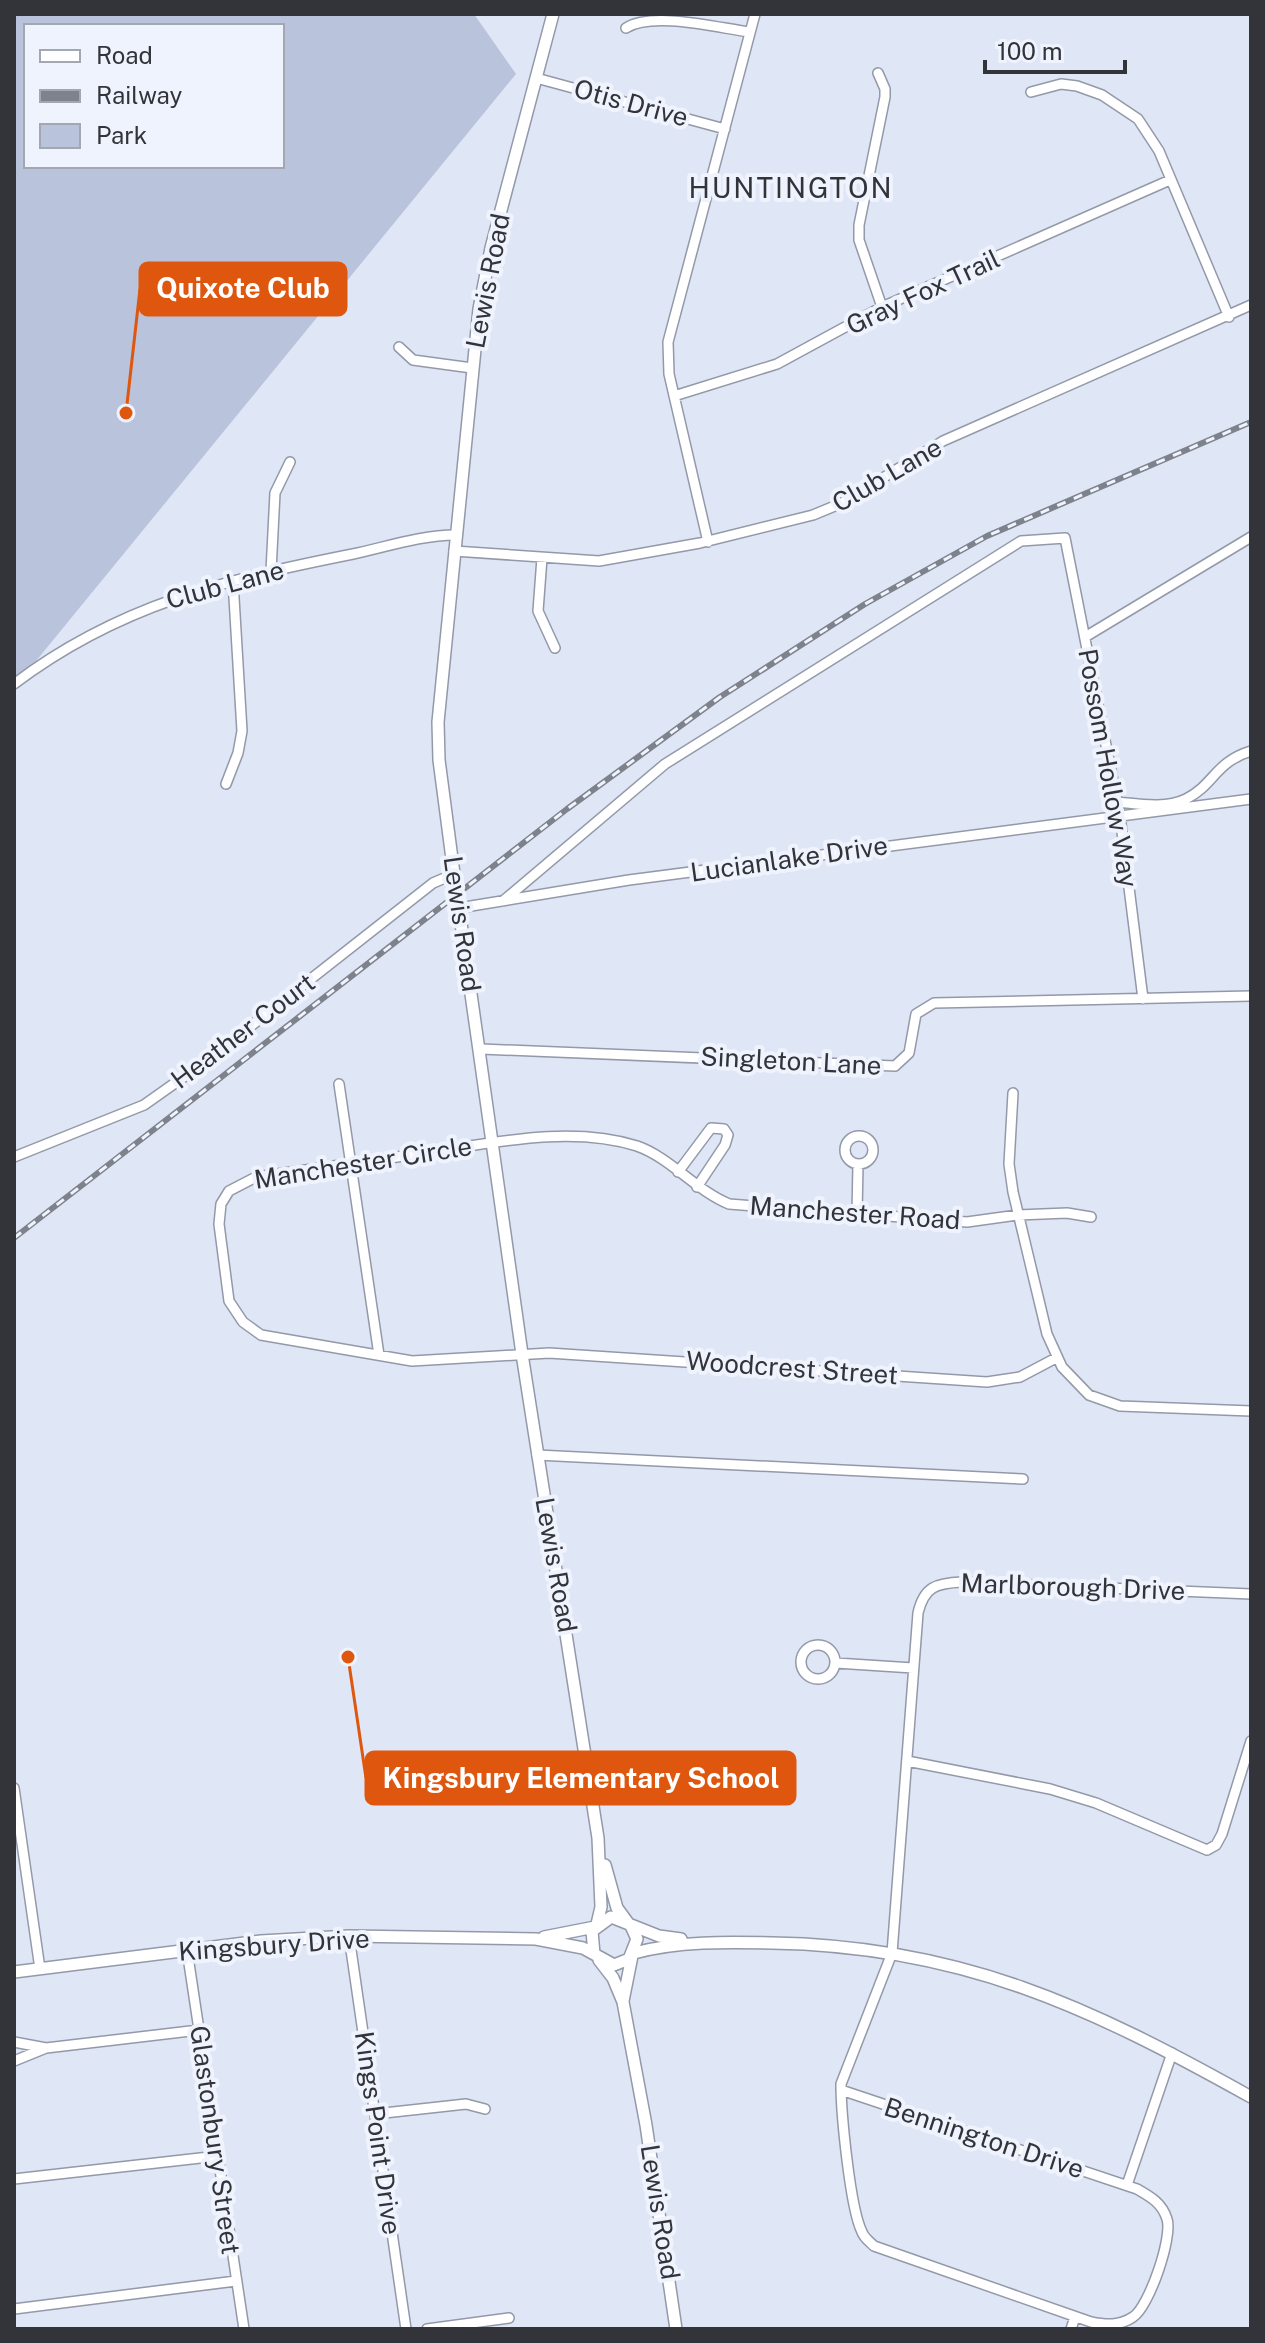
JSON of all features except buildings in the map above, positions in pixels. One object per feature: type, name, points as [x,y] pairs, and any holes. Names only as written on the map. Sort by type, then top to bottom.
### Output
[{"type":"street","name":"Lewis Road","points":[[553,14],[491,248],[472,368],[438,722],[454,874],[522,1354],[571,1649],[598,1838],[601,1898],[596,1925]]},
{"type":"street","points":[[708,542],[667,363],[668,342],[755,14]]},
{"type":"street","points":[[626,28],[635,22],[654,20],[750,32]]},
{"type":"street","points":[[878,73],[885,97],[861,207],[859,240],[882,307]]},
{"type":"street","name":"Otis Drive","points":[[536,78],[725,129]]},
{"type":"street","points":[[1031,92],[1061,84],[1077,86],[1121,105],[1149,132],[1229,317]]},
{"type":"street","name":"Gray Fox Trail","points":[[674,396],[777,364],[882,307],[1170,180]]},
{"type":"street","name":"Club Lane","points":[[454,551],[599,561],[708,542],[827,510],[943,441],[1251,305]]},
{"type":"street","points":[[399,347],[413,360],[472,368]]},
{"type":"street","points":[[271,571],[275,493],[290,462]]},
{"type":"street","name":"Club Lane","points":[[14,684],[99,630],[155,603],[271,571],[455,535]]},
{"type":"street","points":[[1085,637],[1251,537]]},
{"type":"street","name":"Possom Hollow Way","points":[[503,901],[665,764],[1021,541],[1065,538],[1120,816],[1143,999]]},
{"type":"street","points":[[542,558],[539,620],[555,648]]},
{"type":"street","points":[[226,784],[241,743],[233,581]]},
{"type":"street","points":[[1117,802],[1149,805],[1186,799],[1226,761],[1251,751]]},
{"type":"street","name":"Lucianlake Drive","points":[[459,908],[629,880],[1251,799]]},
{"type":"street","name":"Heather Court","points":[[14,1157],[144,1105],[209,1059],[433,883],[454,874]]},
{"type":"street","name":"Singleton Lane","points":[[481,1049],[895,1066],[909,1053],[916,1014],[934,1003],[1251,996]]},
{"type":"street","points":[[339,1084],[379,1355]]},
{"type":"street","points":[[1013,1093],[1009,1164],[1018,1215],[1056,1358],[1089,1395],[1120,1406],[1251,1411]]},
{"type":"street","points":[[678,1172],[711,1128],[724,1129],[727,1140],[697,1187]]},
{"type":"street","name":"Manchester Road","points":[[493,1143],[554,1138],[616,1141],[652,1153],[697,1187],[729,1204],[967,1222],[1018,1215],[1067,1213],[1091,1217]]},
{"type":"street","name":"Manchester Circle","points":[[493,1143],[256,1177],[229,1191],[221,1204],[219,1224],[229,1301],[243,1322],[261,1335],[433,1361],[522,1354]]},
{"type":"street","points":[[857,1214],[858,1164]]},
{"type":"street","name":"Woodcrest Street","points":[[522,1354],[618,1357],[987,1382],[1020,1377],[1056,1358]]},
{"type":"street","points":[[537,1455],[1023,1479]]},
{"type":"street","name":"Marlborough Drive","points":[[841,2090],[844,2071],[892,1953],[913,1668],[920,1603],[926,1591],[939,1583],[1251,1594]]},
{"type":"street","points":[[836,1663],[913,1668]]},
{"type":"street","points":[[907,1761],[1062,1792],[1096,1803],[1207,1850],[1216,1845],[1222,1834],[1251,1741]]},
{"type":"street","points":[[14,1788],[40,1969]]},
{"type":"street","name":"Lewis Road","points":[[598,1838],[613,1897],[630,1925]]},
{"type":"street","name":"Kingsbury Drive","points":[[536,1939],[596,1925],[611,1917],[659,1936],[706,1942],[828,1945],[892,1953],[989,1975],[1035,1990],[1131,2031],[1251,2097]]},
{"type":"street","points":[[596,1925],[590,1938],[596,1957]]},
{"type":"street","points":[[623,2002],[637,1939],[630,1925]]},
{"type":"street","name":"Kingsbury Drive","points":[[14,1972],[261,1941],[349,1936],[536,1939],[573,1945],[614,1965],[657,1946],[706,1942]]},
{"type":"street","name":"Kings Point Drive","points":[[349,1936],[406,2329]]},
{"type":"street","name":"Glastonbury Street","points":[[187,1950],[244,2329]]},
{"type":"street","name":"Lewis Road","points":[[596,1957],[613,1978],[623,2002],[646,2125],[676,2329]]},
{"type":"street","points":[[14,2061],[46,2048],[199,2030]]},
{"type":"street","points":[[14,2042],[46,2048]]},
{"type":"street","points":[[1127,2185],[1172,2053]]},
{"type":"street","points":[[841,2090],[858,2219],[867,2239],[884,2252],[1075,2317],[1071,2329]]},
{"type":"street","name":"Bennington Drive","points":[[841,2090],[1127,2185],[1154,2198],[1169,2227],[1148,2298],[1132,2318],[1115,2325],[1075,2317]]},
{"type":"street","points":[[375,2114],[466,2104],[485,2109]]},
{"type":"street","points":[[14,2179],[218,2156]]},
{"type":"street","points":[[14,2309],[236,2281]]},
{"type":"street","points":[[427,2329],[509,2318]]},
{"type":"green space","points":[[14,14],[474,14],[516,74],[36,661],[14,677]]},
{"type":"railway","points":[[14,1238],[567,809],[720,697],[865,604],[987,536],[1251,422]]},
{"type":"place","name":"Quixote Club","points":[[126,413]]},
{"type":"place","name":"Kingsbury Elementary School","points":[[348,1657]]},
{"type":"district","name":"HUNTINGTON","points":[[791,188]]}]
